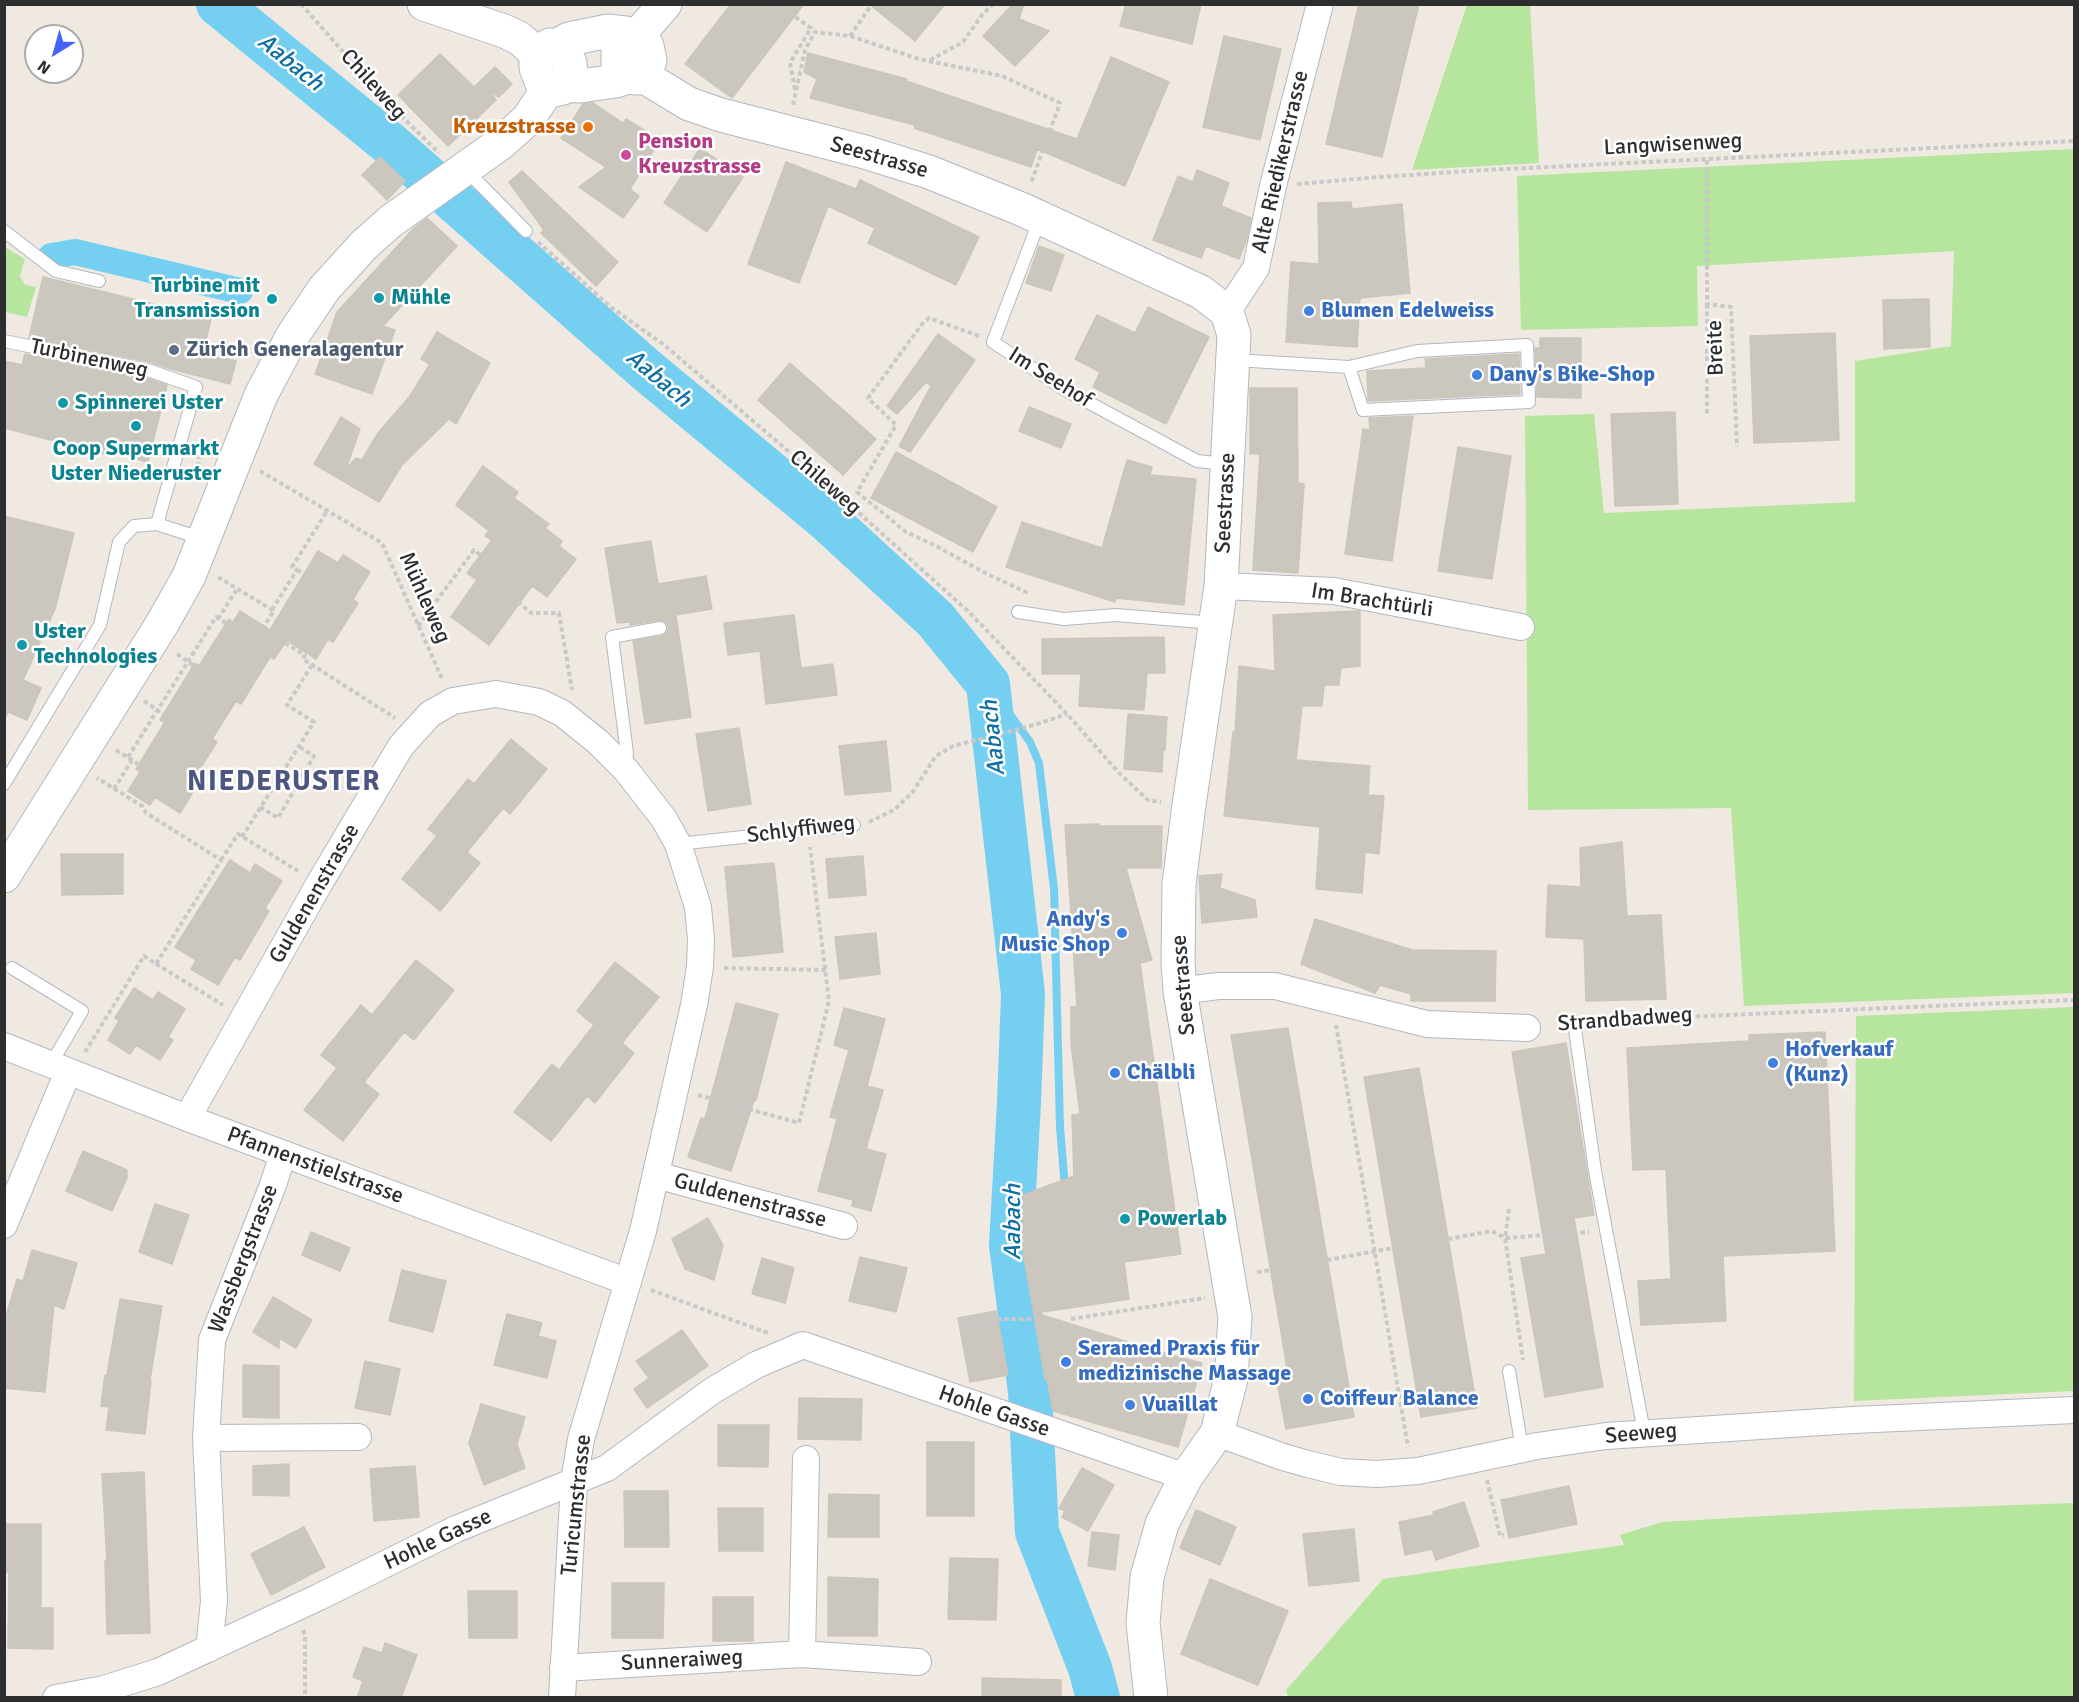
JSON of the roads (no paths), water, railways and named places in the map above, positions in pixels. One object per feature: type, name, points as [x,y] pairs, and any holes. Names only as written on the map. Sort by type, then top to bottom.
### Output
[{"type":"street","points":[[4,876],[162,624],[199,551],[261,395],[293,335],[324,289],[364,245],[418,201],[453,166],[501,143],[528,119],[557,87],[570,78],[570,63],[564,50],[547,50],[465,11],[424,4]]},
{"type":"street","points":[[631,34],[665,4]]},
{"type":"street","name":"Alte Riedikerstrasse","points":[[1227,312],[1256,268],[1273,186],[1320,4]]},
{"type":"street","points":[[547,50],[569,39],[608,31],[642,37],[647,46],[650,60],[635,76],[616,81],[557,87]]},
{"type":"street","name":"Seestrasse","points":[[635,76],[700,108],[875,155],[976,189],[1201,292],[1227,312],[1234,335],[1221,586],[1188,805],[1179,884],[1178,962],[1180,991],[1235,1317],[1231,1379],[1216,1433],[1186,1477],[1162,1524],[1147,1577],[1143,1623],[1152,1698]]},
{"type":"street","name":"Im Brachtürli","points":[[1221,586],[1334,591],[1521,627]]},
{"type":"street","name":"Guldenenstrasse","points":[[190,1119],[194,1106],[319,884],[401,746],[414,730],[430,714],[453,701],[496,694],[539,702],[562,713],[598,742],[646,793],[678,844],[698,907],[701,939],[700,967],[694,1005],[643,1231],[627,1282]]},
{"type":"street","name":"Strandbadweg","points":[[1180,991],[1218,986],[1275,986],[1427,1024],[1527,1028]]},
{"type":"street","name":"Pfannenstielstrasse","points":[[4,1046],[66,1066],[190,1119],[627,1282]]},
{"type":"street","points":[[4,1225],[66,1066]]},
{"type":"street","name":"Wassbergstrasse","points":[[209,1649],[214,1601],[206,1438],[212,1340],[283,1154]]},
{"type":"street","name":"Guldenenstrasse","points":[[656,1175],[844,1226]]},
{"type":"street","name":"Turicumstrasse","points":[[562,1698],[574,1482],[581,1439],[627,1282]]},
{"type":"street","name":"Hohle Gasse","points":[[56,1698],[104,1689],[158,1672],[295,1609],[456,1529],[607,1467],[712,1391],[756,1365],[803,1345],[1186,1477]]},
{"type":"street","name":"Seeweg","points":[[1216,1433],[1308,1464],[1341,1472],[1377,1474],[1418,1471],[1522,1449],[1644,1432],[2074,1410]]},
{"type":"street","points":[[206,1438],[358,1437]]},
{"type":"street","points":[[802,1654],[806,1459]]},
{"type":"street","name":"Sunneraiweg","points":[[562,1668],[802,1654],[918,1662]]},
{"type":"lane","points":[[453,166],[526,231]]},
{"type":"lane","name":"Im Seehof","points":[[1031,213],[993,342],[1062,388],[1197,461],[1228,464]]},
{"type":"lane","points":[[4,231],[56,271],[99,281]]},
{"type":"lane","name":"Turbinenweg","points":[[4,341],[151,371],[196,387],[157,524]]},
{"type":"lane","points":[[1233,360],[1349,367],[1417,351],[1527,345],[1529,402],[1363,410],[1349,367]]},
{"type":"lane","points":[[4,784],[100,625],[119,542],[135,526],[157,524],[199,551]]},
{"type":"lane","points":[[1018,612],[1064,619],[1116,615],[1216,623]]},
{"type":"lane","points":[[626,770],[627,753],[612,637],[660,628]]},
{"type":"lane","name":"Schlyffiweg","points":[[678,844],[854,825]]},
{"type":"lane","points":[[12,968],[82,1011],[66,1066]]},
{"type":"lane","points":[[1574,1022],[1595,1172],[1644,1432]]},
{"type":"lane","points":[[1509,1371],[1522,1449]]},
{"type":"waterway","name":"Aabach","points":[[218,4],[390,144],[644,368],[826,519],[935,619],[988,684],[1023,994],[1011,1245],[1030,1392],[1037,1532],[1090,1668],[1098,1698]]},
{"type":"waterway","points":[[51,256],[75,252],[240,291]]},
{"type":"waterway","points":[[988,684],[1030,742],[1039,763],[1054,889],[1060,1127],[1065,1188]]},
{"type":"waterway","points":[[1033,1460],[1047,1433]]},
{"type":"place","name":"Kreuzstrasse","points":[[588,127]]},
{"type":"place","name":"Pension Kreuzstrasse","points":[[626,155]]},
{"type":"place","name":"Mühle","points":[[379,298]]},
{"type":"place","name":"Turbine mit Transmission","points":[[272,299]]},
{"type":"place","name":"Blumen Edelweiss","points":[[1309,311]]},
{"type":"place","name":"Zürich Generalagentur","points":[[174,350]]},
{"type":"place","name":"Dany's Bike-Shop","points":[[1477,375]]},
{"type":"place","name":"Spinnerei Uster","points":[[63,403]]},
{"type":"place","name":"Coop Supermarkt Uster Niederuster","points":[[136,426]]},
{"type":"place","name":"Uster Technologies","points":[[22,645]]},
{"type":"place","name":"Andy's Music Shop","points":[[1122,933]]},
{"type":"place","name":"Hofverkauf (Kunz)","points":[[1773,1063]]},
{"type":"place","name":"Chälbli","points":[[1115,1073]]},
{"type":"place","name":"Powerlab","points":[[1125,1219]]},
{"type":"place","name":"Seramed Praxis für medizinische Massage","points":[[1066,1362]]},
{"type":"place","name":"Coiffeur Balance","points":[[1308,1399]]},
{"type":"place","name":"Vuaillat","points":[[1130,1405]]},
{"type":"district","name":"NIEDERUSTER","points":[[284,783]]}]
